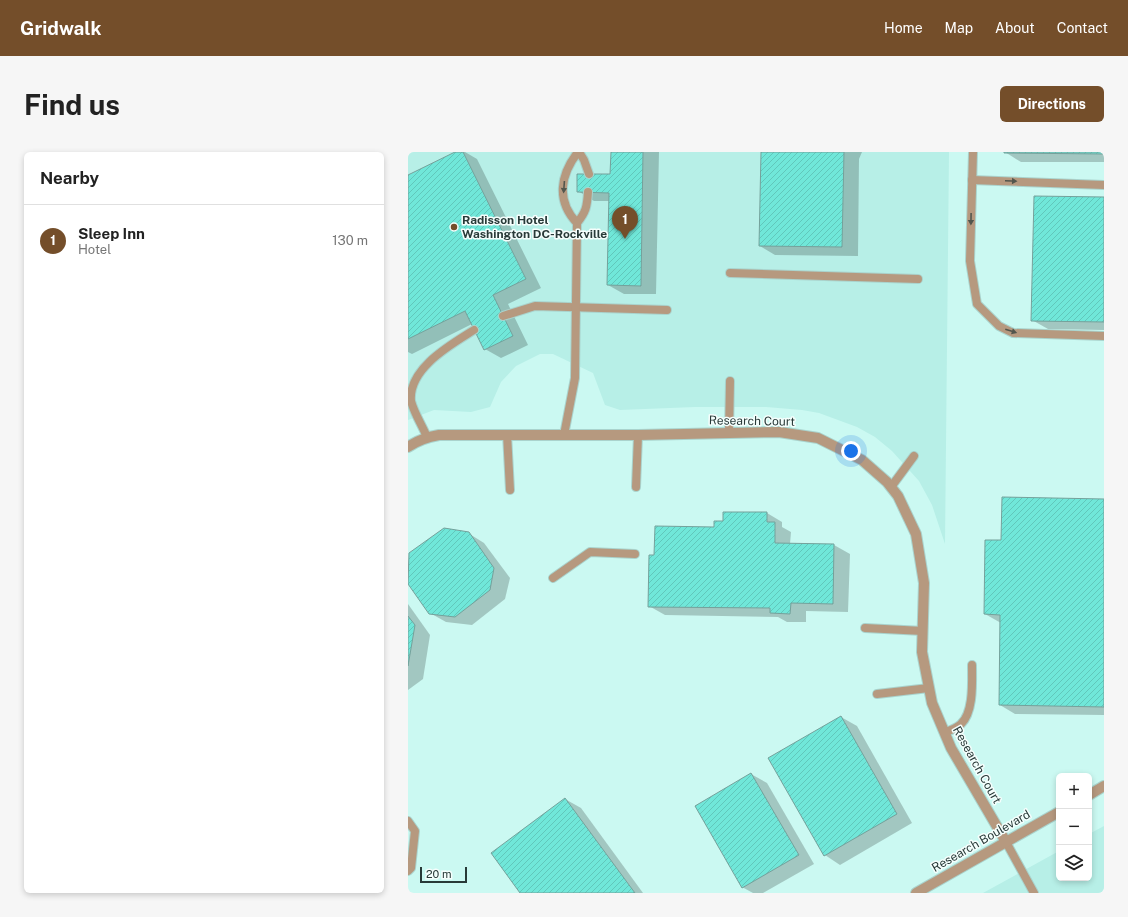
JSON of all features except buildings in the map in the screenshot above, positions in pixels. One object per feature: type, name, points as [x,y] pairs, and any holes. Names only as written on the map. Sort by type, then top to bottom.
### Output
[{"type":"street","name":"Research Court","points":[[408,447],[427,437],[439,435],[638,435],[779,432],[818,438],[862,460],[887,482],[898,496],[916,534],[924,583],[922,652],[932,703],[951,748],[1006,842]]},
{"type":"street","points":[[1092,793],[1104,786]]},
{"type":"street","name":"Research Boulevard","points":[[916,893],[1056,814]]},
{"type":"lane","points":[[564,435],[575,378],[576,223],[566,209],[562,188],[566,171],[571,161],[579,152],[584,160],[589,174]]},
{"type":"lane","points":[[973,152],[970,261],[977,304],[998,326],[1013,332],[1104,336]]},
{"type":"lane","points":[[972,180],[1104,185]]},
{"type":"lane","points":[[576,223],[584,215],[587,207],[588,192]]},
{"type":"lane","points":[[730,273],[918,279]]},
{"type":"lane","points":[[503,316],[535,306],[667,310]]},
{"type":"lane","points":[[427,437],[410,400],[411,383],[419,369],[433,356],[474,330]]},
{"type":"lane","points":[[729,433],[730,381]]},
{"type":"lane","points":[[507,434],[510,490]]},
{"type":"lane","points":[[636,487],[638,435]]},
{"type":"lane","points":[[891,487],[914,456]]},
{"type":"lane","points":[[553,578],[590,552],[635,554]]},
{"type":"lane","points":[[865,628],[923,631]]},
{"type":"lane","points":[[945,733],[961,724],[968,714],[971,700],[972,665]]},
{"type":"lane","points":[[877,694],[929,688]]},
{"type":"lane","points":[[408,821],[415,831],[411,868],[408,871]]},
{"type":"lane","points":[[1006,842],[1034,893]]},
{"type":"shaded area","points":[[408,152],[949,152],[945,544],[932,505],[919,481],[892,451],[875,437],[857,427],[819,413],[766,407],[695,407],[620,410],[605,405],[593,373],[553,354],[540,354],[516,366],[501,382],[490,407],[471,412],[434,410],[408,420]]},
{"type":"shaded area","points":[[1104,826],[1104,893],[983,893],[1056,853],[1056,881],[1092,881],[1092,832]]},
{"type":"place","name":"Radisson Hotel Washington DC-Rockville","points":[[454,227]]},
{"type":"place","name":"Sleep Inn","points":[[625,239]]}]
